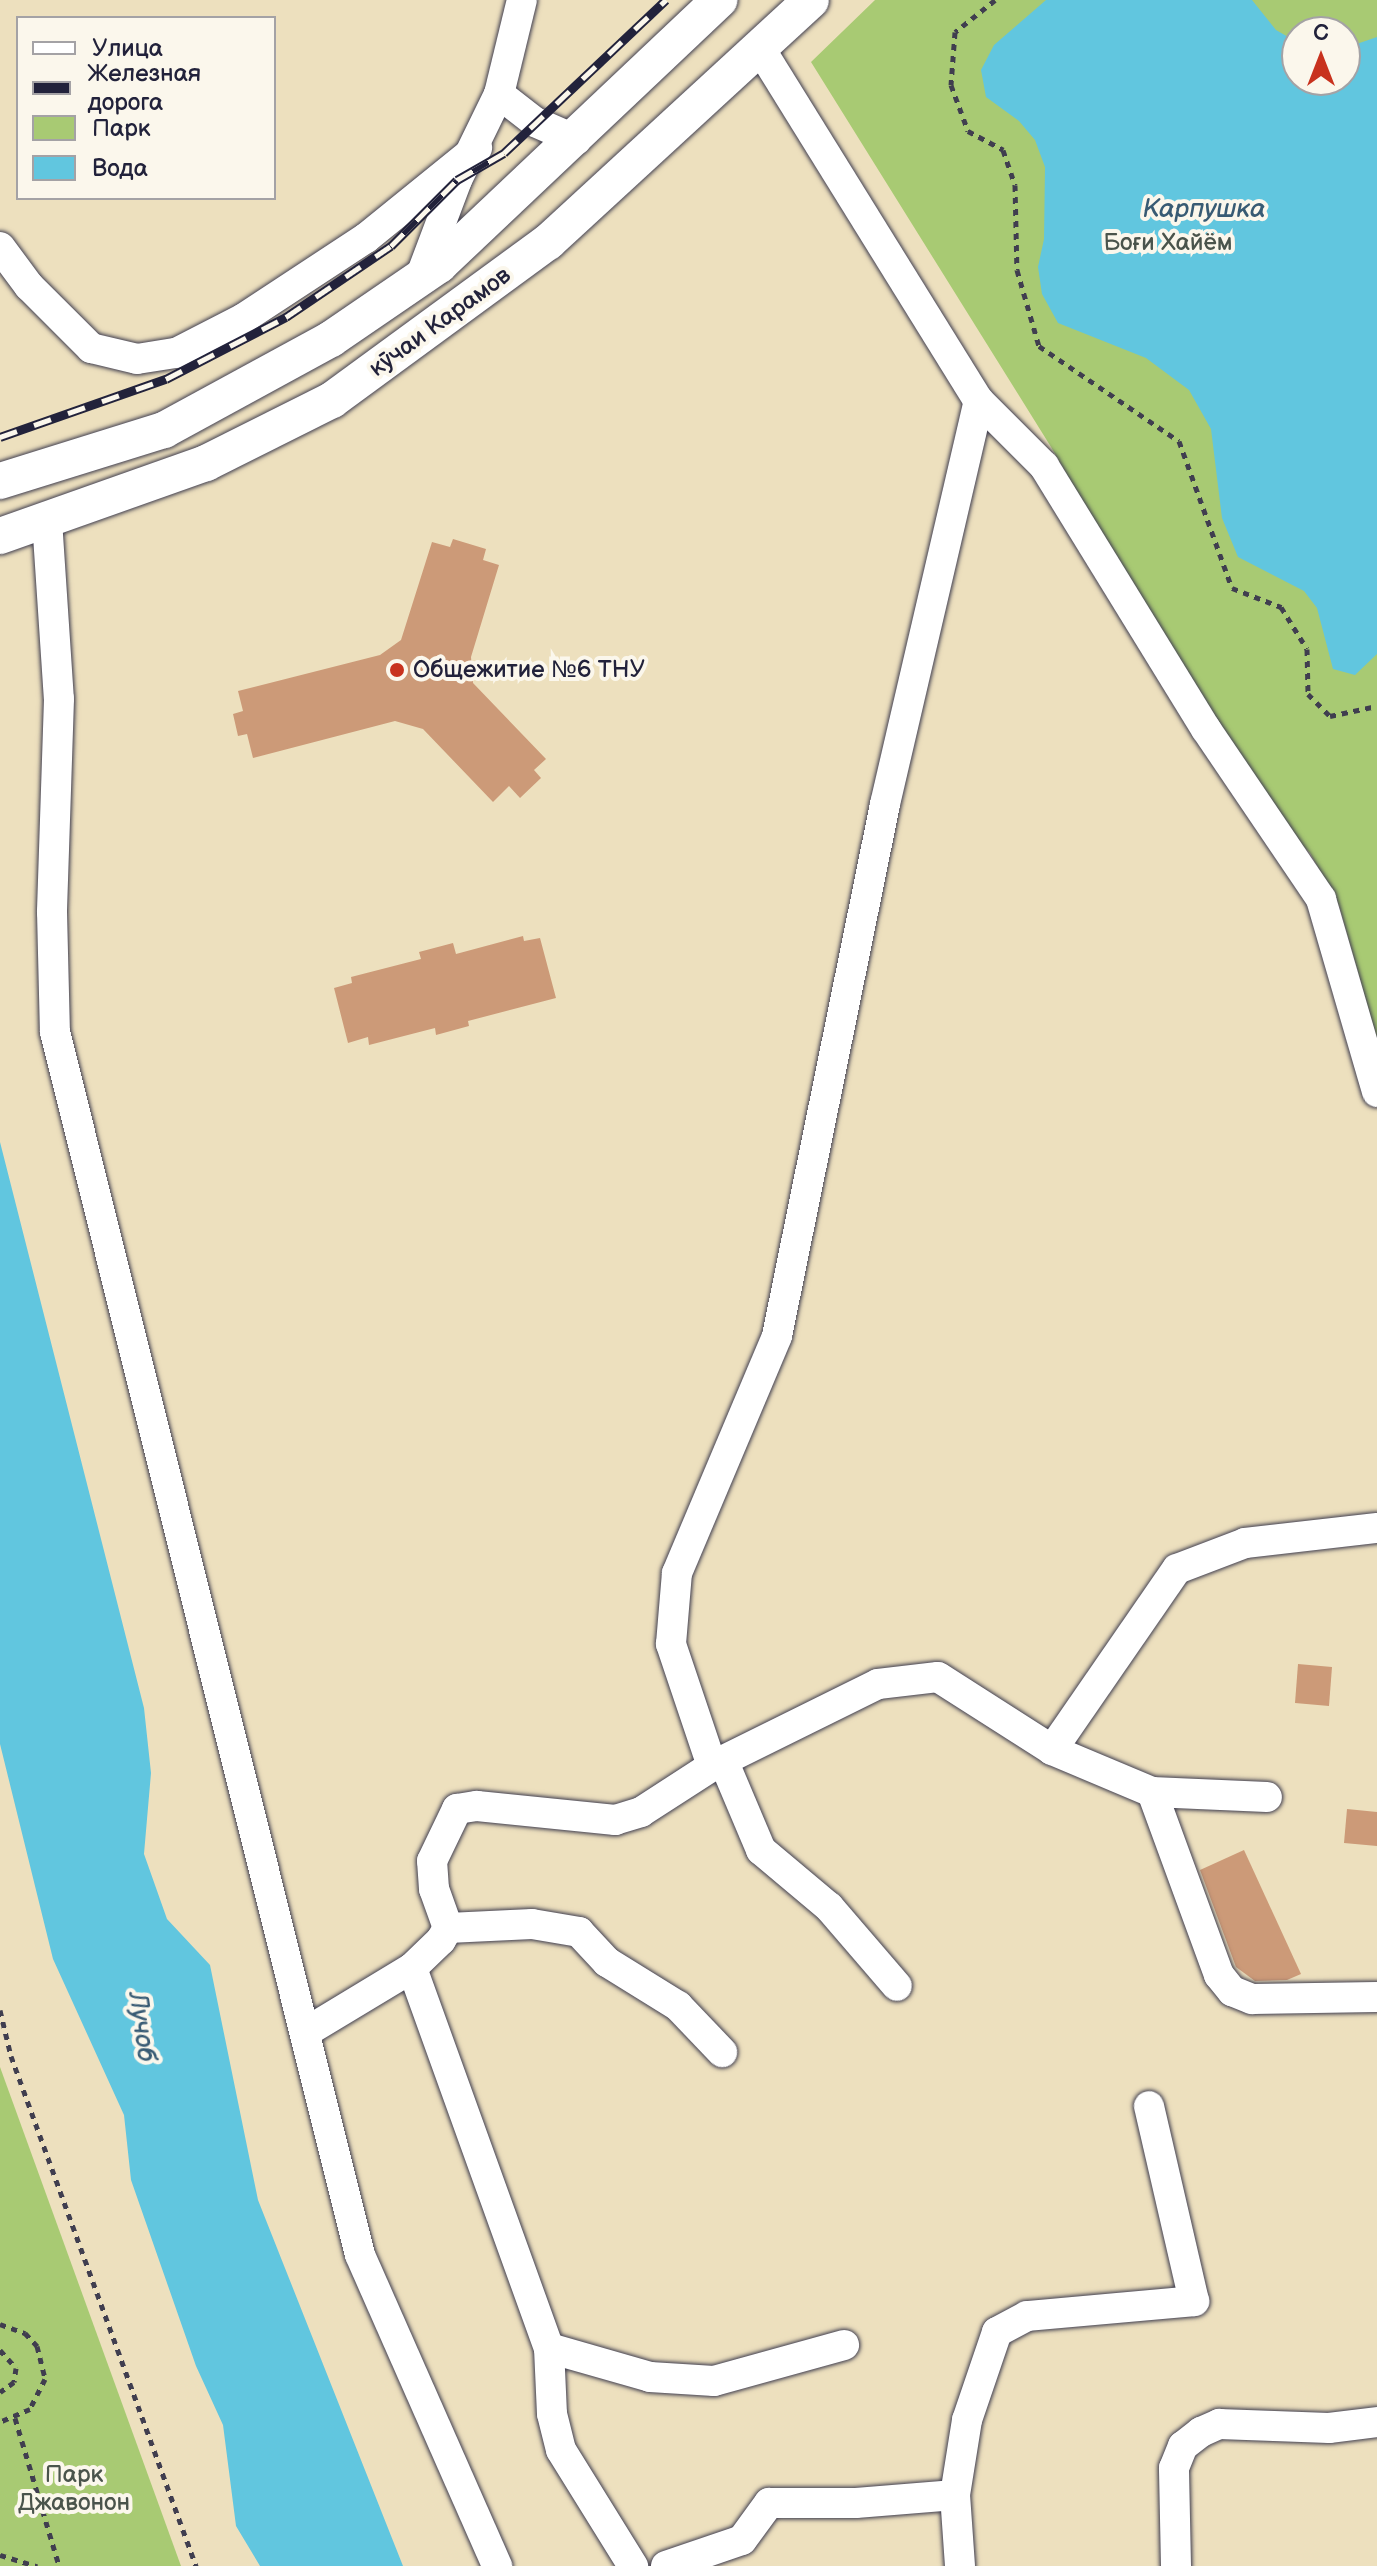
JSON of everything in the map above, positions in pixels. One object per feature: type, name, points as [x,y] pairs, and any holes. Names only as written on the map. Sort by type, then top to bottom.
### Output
[{"type":"main road","name":"кӯчаи Карамов","points":[[0,481],[164,430],[331,339],[420,278],[576,140],[719,0]]},
{"type":"main road","name":"кӯчаи Карамов","points":[[0,536],[206,463],[332,400],[548,242],[761,50],[811,0]]},
{"type":"street","points":[[420,278],[457,180],[477,148],[499,94],[522,0]]},
{"type":"street","points":[[761,50],[979,401],[1044,466],[1206,729],[1321,899],[1377,1092]]},
{"type":"street","points":[[499,94],[535,122],[576,140]]},
{"type":"street","points":[[0,247],[29,286],[91,348],[137,359],[176,353],[244,318],[366,238],[477,148]]},
{"type":"street","points":[[897,1986],[829,1907],[761,1850],[718,1763],[671,1644],[677,1573],[777,1336],[885,804],[979,401]]},
{"type":"street","points":[[47,520],[59,699],[52,912],[55,1032],[360,2255],[497,2566]]},
{"type":"street","points":[[1052,1750],[1177,1569],[1245,1543],[1377,1528]]},
{"type":"street","points":[[448,1928],[434,1889],[432,1861],[457,1809],[477,1806],[615,1820],[641,1812],[718,1763],[878,1684],[912,1676],[938,1677],[1052,1750],[1152,1792],[1267,1797]]},
{"type":"street","points":[[1152,1792],[1219,1975],[1232,1991],[1252,1999],[1377,1997]]},
{"type":"street","points":[[306,2032],[412,1968],[448,1928],[532,1924],[579,1932],[607,1962],[678,2006],[722,2052]]},
{"type":"street","points":[[412,1968],[549,2348],[552,2414],[561,2450],[633,2566]]},
{"type":"street","points":[[960,2566],[955,2495],[967,2420],[997,2332],[1027,2316],[1194,2301],[1149,2106]]},
{"type":"street","points":[[549,2348],[650,2377],[714,2381],[844,2345]]},
{"type":"street","points":[[1176,2566],[1174,2468],[1183,2446],[1201,2432],[1219,2424],[1329,2428],[1377,2422]]},
{"type":"street","points":[[666,2566],[742,2540],[769,2503],[856,2503],[955,2495]]},
{"type":"path","points":[[995,0],[955,32],[951,85],[968,131],[1003,150],[1015,185],[1017,270],[1039,346],[1179,441],[1232,588],[1281,607],[1307,649],[1308,694],[1330,716],[1377,706]]},
{"type":"path","points":[[0,2010],[11,2056],[196,2566]]},
{"type":"path","points":[[0,2324],[25,2333],[44,2362],[40,2395],[15,2418],[0,2422]]},
{"type":"path","points":[[0,2350],[16,2368],[14,2382],[0,2392]]},
{"type":"path","points":[[15,2418],[59,2566]]},
{"type":"path","points":[[0,2555],[37,2566]]},
{"type":"green space","name":"Боғи Хайём","points":[[875,0],[1377,0],[1377,1039],[1339,905],[1310,853],[1256,798],[1051,447],[811,62]]},
{"type":"green space","name":"Парк Джавонон","points":[[0,2067],[181,2566],[0,2566]]},
{"type":"water","name":"Карпушка","points":[[1046,0],[1252,0],[1281,33],[1281,96],[1361,96],[1361,42],[1377,37],[1377,654],[1355,675],[1333,669],[1317,608],[1304,591],[1238,557],[1222,518],[1211,429],[1189,390],[1146,358],[1058,323],[1042,294],[1038,267],[1044,239],[1045,167],[1035,140],[1019,121],[986,97],[981,70],[994,45]]},
{"type":"water","name":"Лучоб","points":[[0,1142],[144,1708],[151,1773],[144,1854],[167,1919],[210,1965],[258,2200],[403,2566],[260,2566],[236,2526],[223,2425],[196,2366],[131,2180],[124,2115],[53,1959],[0,1744]]},
{"type":"building","name":"Общежитие №6 ТНУ","points":[[453,539],[486,549],[483,560],[499,565],[471,657],[473,683],[546,759],[534,770],[541,778],[520,798],[509,786],[493,802],[423,729],[395,721],[253,758],[247,734],[238,736],[233,714],[243,711],[238,691],[380,655],[401,640],[432,542],[450,547]]},
{"type":"building","points":[[523,936],[524,941],[540,938],[556,998],[468,1021],[469,1026],[436,1035],[435,1028],[369,1045],[368,1037],[348,1043],[334,988],[352,983],[351,977],[421,959],[419,952],[453,943],[456,954]]},
{"type":"building","points":[[1298,1664],[1332,1667],[1329,1706],[1295,1703]]},
{"type":"building","points":[[1347,1809],[1377,1812],[1377,1846],[1344,1843]]},
{"type":"building","points":[[1244,1850],[1301,1974],[1287,1980],[1255,1981],[1236,1967],[1200,1870]]},
{"type":"railway","points":[[0,437],[166,379],[286,317],[391,246],[457,180],[504,153],[666,0]]},
{"type":"place","name":"Общежитие №6 ТНУ","points":[[397,670]]}]
